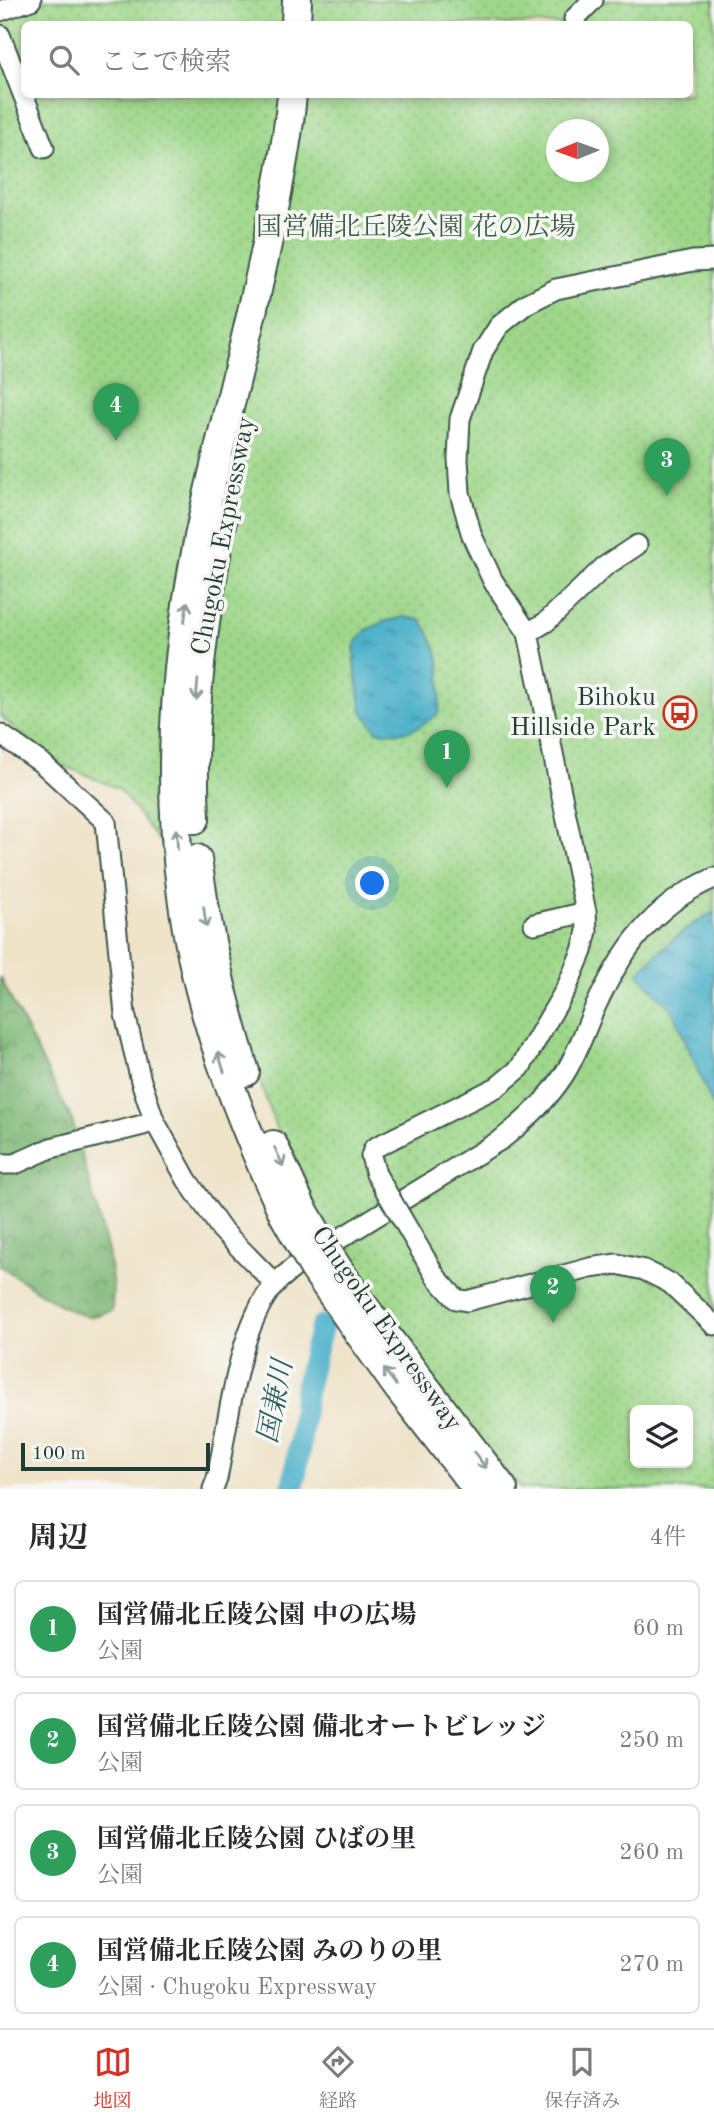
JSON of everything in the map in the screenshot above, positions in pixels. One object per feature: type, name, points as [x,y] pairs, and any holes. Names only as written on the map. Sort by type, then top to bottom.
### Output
[{"type":"highway","points":[[296,21],[297,0]]},
{"type":"highway","points":[[316,0],[316,21]]},
{"type":"highway","name":"Chugoku Expressway","points":[[291,98],[268,240],[192,571],[176,701],[174,782],[178,860],[188,940],[206,1015],[228,1085],[253,1148],[293,1210]]},
{"type":"highway","name":"Chugoku Expressway","points":[[310,98],[290,228],[226,503],[212,576],[197,690],[193,783],[197,860],[206,924],[226,1010],[247,1081],[314,1268],[357,1313],[503,1489]]},
{"type":"highway","name":"Chugoku Expressway","points":[[357,1313],[399,1389],[477,1489]]},
{"type":"street","points":[[0,11],[31,0]]},
{"type":"street","points":[[574,19],[592,1]]},
{"type":"street","points":[[0,35],[21,89]]},
{"type":"street","points":[[25,98],[44,148]]},
{"type":"street","points":[[714,260],[693,261],[556,289],[526,304],[499,326],[483,351],[460,419],[460,493],[472,536],[493,581],[527,633],[573,845],[587,931],[583,951],[567,987],[520,1068],[497,1087],[374,1147],[371,1156],[376,1174],[436,1277],[456,1299],[467,1301],[590,1268],[617,1264],[644,1270],[670,1283],[714,1325]]},
{"type":"street","points":[[527,633],[546,622],[604,567],[637,545]]},
{"type":"street","points":[[0,734],[43,764],[106,822],[125,1014],[154,1120],[187,1180],[221,1229],[275,1284]]},
{"type":"street","points":[[213,1489],[242,1359],[254,1320],[275,1284],[307,1259],[502,1139],[532,1115],[551,1094],[567,1070],[617,963],[641,930],[669,902],[714,878]]},
{"type":"street","points":[[534,924],[586,912]]},
{"type":"street","points":[[0,1164],[15,1164],[51,1148],[154,1120]]},
{"type":"green space","name":"国営備北丘陵公園 花の広場","points":[[0,0],[714,0],[714,1489],[521,1489],[411,1352],[310,1202],[276,1128],[235,1010],[214,913],[119,789],[55,762],[0,716]]},
{"type":"green space","points":[[0,977],[72,1120],[108,1251],[113,1287],[112,1310],[99,1315],[82,1315],[71,1310],[0,1266]]},
{"type":"water","points":[[405,617],[421,620],[438,654],[441,676],[439,713],[410,731],[377,731],[362,711],[354,660],[355,644],[366,630],[386,621]]},
{"type":"water","points":[[714,912],[714,1109],[673,1011],[638,974],[673,939]]},
{"type":"waterway","name":"国兼川","points":[[292,1489],[306,1390],[322,1326]]},
{"type":"place","name":"国営備北丘陵公園 みのりの里","points":[[116,441]]},
{"type":"place","name":"国営備北丘陵公園 ひばの里","points":[[667,496]]},
{"type":"place","name":"Bihoku Hillside Park","points":[[680,713]]},
{"type":"place","name":"国営備北丘陵公園 中の広場","points":[[447,788]]},
{"type":"place","name":"国営備北丘陵公園 備北オートビレッジ","points":[[553,1323]]}]
